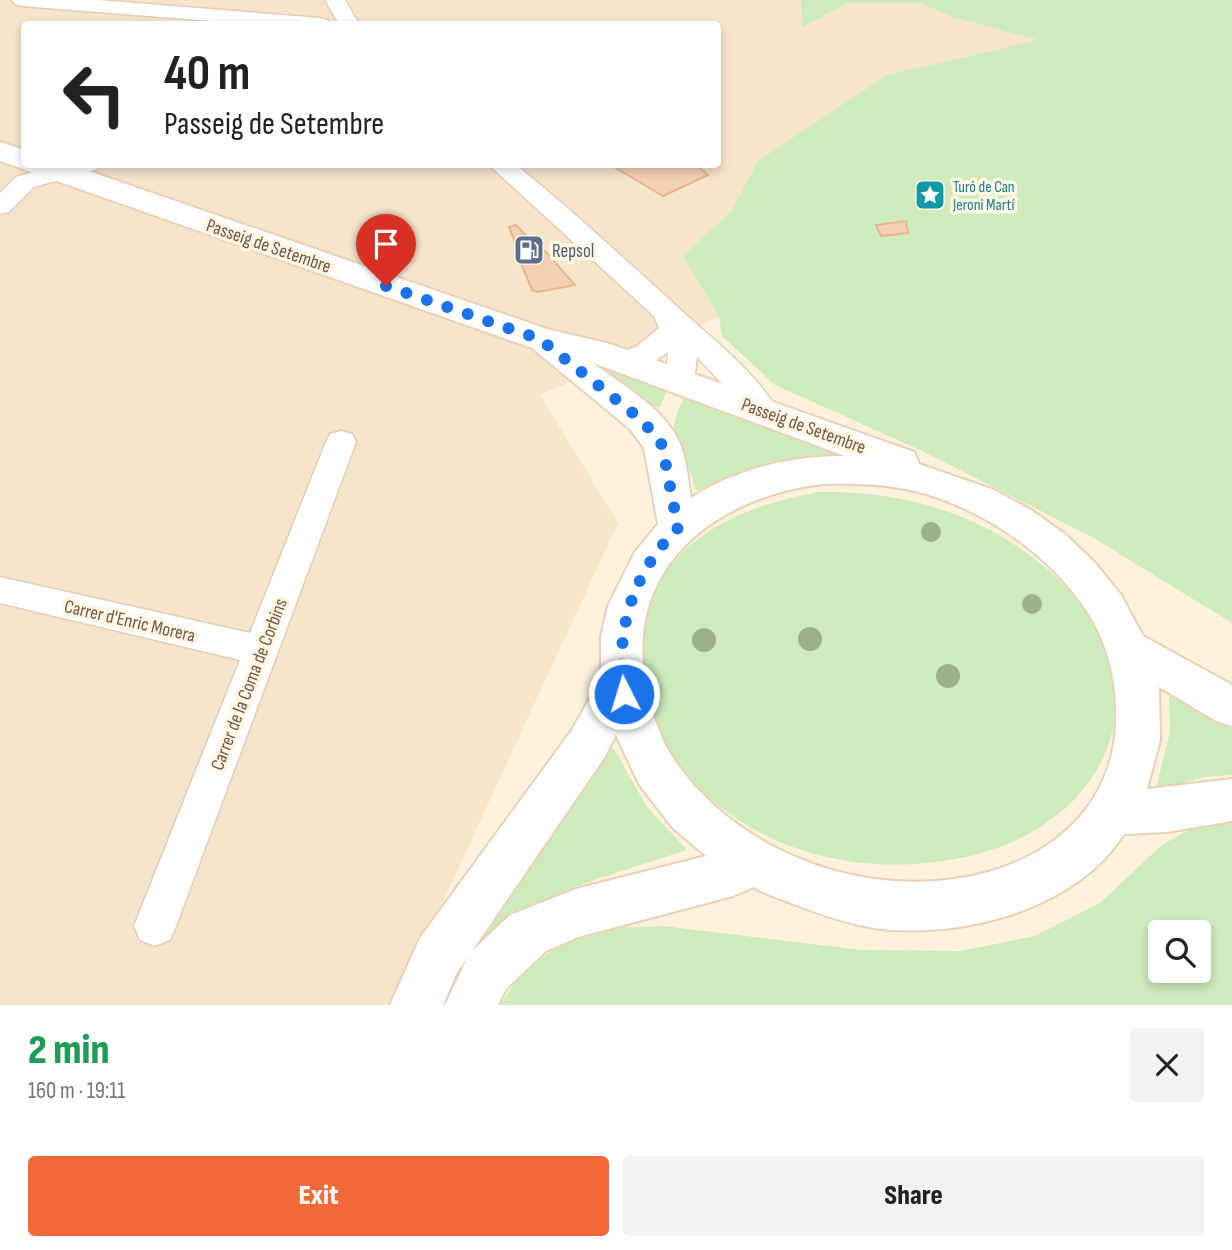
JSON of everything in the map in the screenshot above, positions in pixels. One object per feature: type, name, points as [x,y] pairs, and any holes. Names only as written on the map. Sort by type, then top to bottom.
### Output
[{"type":"street","points":[[22,0],[283,21]]},
{"type":"street","points":[[335,0],[347,21]]},
{"type":"street","points":[[0,151],[21,159]]},
{"type":"street","points":[[0,207],[25,182],[60,168]]},
{"type":"street","name":"Passeig de Setembre","points":[[65,168],[540,339],[598,352],[762,409],[901,461],[943,485]]},
{"type":"street","points":[[505,168],[540,197],[670,320],[731,373],[762,409]]},
{"type":"street","points":[[624,361],[639,359],[658,348],[670,320]]},
{"type":"street","points":[[662,445],[680,380],[683,356],[670,320]]},
{"type":"street","name":"Passeig de Setembre","points":[[540,339],[643,421],[662,445],[678,528]]},
{"type":"street","name":"Carrer de la Coma de Corbins","points":[[155,926],[341,442]]},
{"type":"street","points":[[840,469],[874,471],[943,485],[1001,510],[1054,547],[1097,594],[1127,648],[1137,684],[1139,732],[1133,768],[1111,813],[1080,850],[1052,870],[1012,889],[967,902],[928,906],[868,902],[809,887],[754,862],[699,822],[667,786],[636,734],[622,681],[621,642],[635,587],[654,555],[678,528],[702,509],[759,482],[799,473],[840,469]]},
{"type":"street","name":"Carrer d'Enric Morera","points":[[0,590],[261,650]]},
{"type":"street","points":[[1127,648],[1232,707]]},
{"type":"street","points":[[416,1005],[438,956],[588,744],[622,681]]},
{"type":"street","points":[[1111,813],[1167,810],[1232,800]]},
{"type":"street","points":[[471,1005],[488,971],[528,933],[576,913],[733,873],[754,862]]},
{"type":"shaded area","points":[[0,0],[801,0],[803,28],[847,3],[920,3],[952,17],[1039,40],[887,75],[758,161],[732,210],[683,256],[719,317],[540,395],[618,523],[395,1005],[0,1005]]},
{"type":"green space","points":[[801,0],[1232,0],[1232,623],[1092,537],[920,450],[775,385],[722,336],[719,317],[683,256],[732,210],[758,161],[887,75],[1038,40],[952,17],[920,3],[847,3],[802,28]]},
{"type":"green space","points":[[591,360],[668,388],[660,407],[649,408],[615,377]]},
{"type":"green space","points":[[689,395],[864,458],[737,475],[696,491],[686,460],[672,436],[679,408]]},
{"type":"green space","points":[[818,492],[887,496],[953,513],[984,527],[1041,564],[1067,588],[1084,610],[1105,651],[1114,688],[1114,723],[1105,754],[1088,783],[1065,808],[1037,829],[1005,845],[970,856],[935,862],[865,863],[831,858],[798,849],[735,818],[707,796],[684,772],[666,743],[652,712],[644,679],[643,646],[648,613],[660,582],[680,555],[727,521],[762,506]]},
{"type":"green space","points":[[1169,689],[1232,726],[1232,775],[1203,777],[1155,792],[1170,732]]},
{"type":"green space","points":[[606,748],[614,749],[647,807],[687,850],[584,884],[529,910],[498,935],[452,986],[473,945],[506,894],[546,845],[577,800]]},
{"type":"green space","points":[[1212,818],[1232,819],[1232,1005],[500,1005],[518,978],[557,946],[606,928],[663,926],[862,950],[961,951],[1035,936],[1100,903],[1163,844]]},
{"type":"building","points":[[616,168],[700,168],[708,175],[663,196]]},
{"type":"building","points":[[906,221],[908,233],[881,236],[876,225]]},
{"type":"building","points":[[516,225],[543,253],[521,257],[509,227]]},
{"type":"building","points":[[545,251],[575,285],[538,292],[532,290],[518,256]]},
{"type":"place","name":"Turó de Can Jeroni Martí","points":[[930,195]]},
{"type":"place","name":"Repsol","points":[[529,250]]},
{"type":"route","points":[[386,286],[540,339],[643,421],[662,445],[678,528],[643,570],[629,604],[621,642],[624,694]]}]
